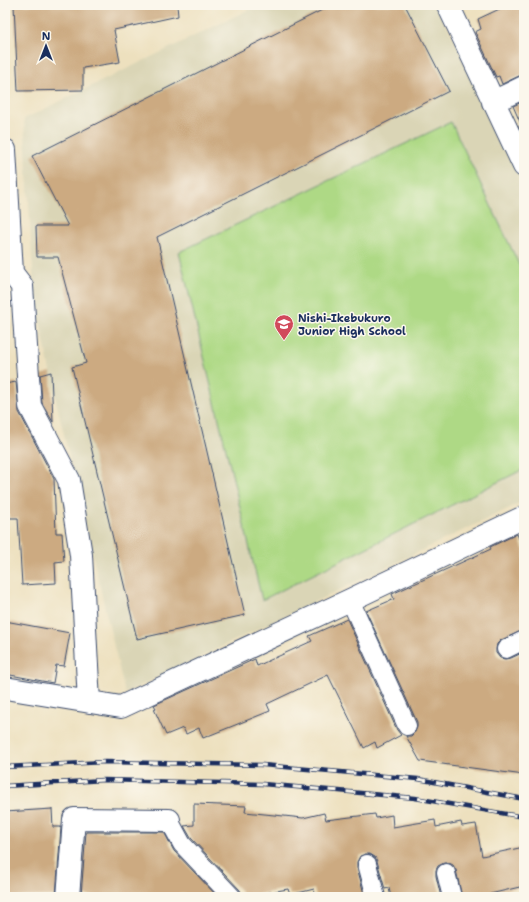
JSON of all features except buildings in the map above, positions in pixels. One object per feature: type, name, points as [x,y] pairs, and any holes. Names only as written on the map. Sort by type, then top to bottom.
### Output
[{"type":"street","points":[[448,5],[524,166]]},
{"type":"street","points":[[493,102],[524,88]]},
{"type":"street","points":[[5,150],[8,273],[22,286],[30,406],[68,480],[81,555],[89,702]]},
{"type":"street","points":[[5,688],[121,707],[524,517]]},
{"type":"street","points":[[68,897],[74,819],[169,820]]},
{"type":"lane","points":[[350,600],[406,726]]},
{"type":"lane","points":[[506,649],[524,640]]},
{"type":"lane","points":[[169,820],[182,844],[232,897]]},
{"type":"lane","points":[[367,864],[376,897]]},
{"type":"lane","points":[[446,873],[452,897]]},
{"type":"shaded area","name":"Nishi-Ikebukuro Junior High School","points":[[258,5],[436,5],[488,106],[524,184],[524,501],[125,693],[54,392],[34,290],[24,119]]},
{"type":"green space","points":[[451,122],[524,275],[524,469],[262,600],[179,252]]},
{"type":"railway","points":[[5,767],[105,762],[263,765],[418,779],[524,799]]},
{"type":"railway","points":[[5,786],[104,780],[263,784],[415,798],[524,817]]},
{"type":"place","name":"Nishi-Ikebukuro Junior High School","points":[[284,341]]}]
